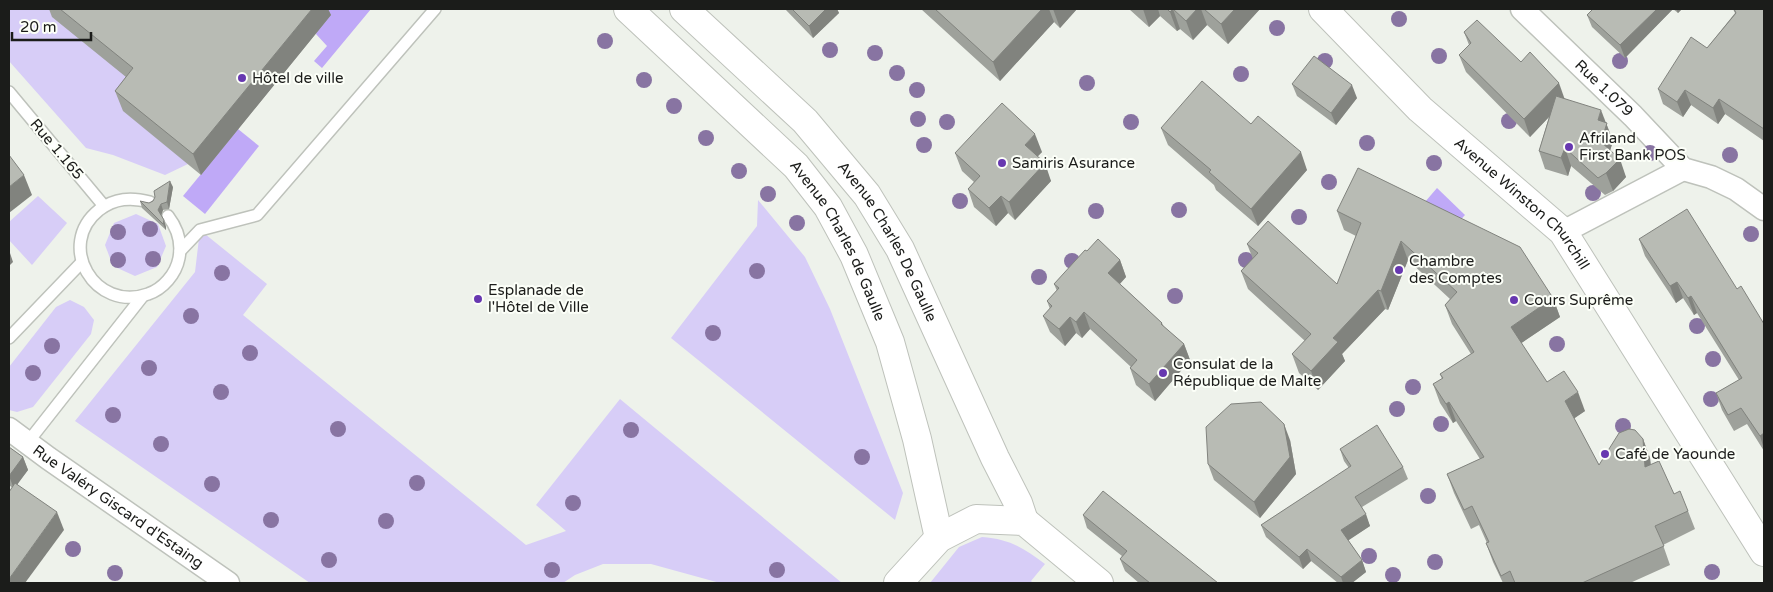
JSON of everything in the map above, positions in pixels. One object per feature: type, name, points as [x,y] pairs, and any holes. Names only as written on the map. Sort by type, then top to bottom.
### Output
[{"type":"main road","name":"Avenue Charles de Gaulle","points":[[628,9],[796,166],[828,207],[854,255],[890,342],[916,439],[939,538]]},
{"type":"main road","name":"Avenue Charles De Gaulle","points":[[684,9],[806,121],[866,195],[900,248],[995,458],[1018,503],[1024,521]]},
{"type":"main road","name":"Avenue Winston Churchill","points":[[1323,9],[1420,110],[1563,232],[1764,552]]},
{"type":"main road","points":[[898,583],[939,538],[976,519],[1024,521],[1099,583]]},
{"type":"street","name":"Rue 1.079","points":[[1522,9],[1633,116],[1683,169]]},
{"type":"street","points":[[1563,232],[1683,169],[1711,177],[1728,185],[1764,209]]},
{"type":"street","name":"Rue Valéry Giscard d'Estaing","points":[[9,428],[48,458],[228,583]]},
{"type":"lane","points":[[180,251],[200,230],[257,215],[435,9]]},
{"type":"lane","name":"Rue 1.165","points":[[9,92],[104,206]]},
{"type":"lane","points":[[150,202],[127,198],[115,201],[104,206],[86,224],[80,250],[82,262],[87,274],[105,292],[129,298],[142,297],[164,285],[178,264],[180,251],[178,232],[168,216]]},
{"type":"lane","points":[[9,338],[82,262]]},
{"type":"lane","points":[[28,442],[142,297]]},
{"type":"shaded area","points":[[9,9],[59,9],[141,88],[188,164],[165,175],[113,155],[86,148],[9,61]]},
{"type":"shaded area","points":[[323,9],[371,9],[322,68],[314,61],[327,46],[316,34]]},
{"type":"shaded area","points":[[238,129],[259,146],[205,214],[183,196]]},
{"type":"shaded area","points":[[1437,188],[1465,215],[1453,228],[1425,202]]},
{"type":"shaded area","points":[[38,196],[67,223],[32,265],[9,240],[9,222]]},
{"type":"shaded area","points":[[758,200],[805,257],[830,309],[903,493],[895,520],[671,338],[757,226]]},
{"type":"shaded area","points":[[136,214],[158,224],[166,246],[157,267],[135,276],[113,266],[105,245],[114,223]]},
{"type":"shaded area","points":[[200,230],[267,284],[243,315],[526,545],[566,531],[536,505],[620,399],[842,583],[720,583],[651,564],[603,564],[575,575],[563,583],[310,583],[75,421],[195,272]]},
{"type":"shaded area","points":[[70,300],[84,307],[94,320],[91,334],[33,407],[17,412],[9,410],[9,367],[56,307]]},
{"type":"shaded area","points":[[982,537],[1016,545],[1045,564],[1031,581],[1033,583],[930,583],[959,547]]},
{"type":"building","points":[[60,9],[312,9],[193,154],[115,91],[133,68]]},
{"type":"building","points":[[792,9],[826,9],[809,26]]},
{"type":"building","points":[[935,9],[1042,9],[993,62]]},
{"type":"building","points":[[1173,9],[1197,9],[1186,21]]},
{"type":"building","points":[[1204,9],[1235,9],[1221,24]]},
{"type":"building","points":[[1593,9],[1657,9],[1620,45],[1587,15]]},
{"type":"building","points":[[1734,9],[1764,9],[1764,129],[1719,99],[1713,108],[1685,90],[1677,102],[1658,89],[1691,37],[1707,48],[1736,13]]},
{"type":"building","points":[[1477,20],[1521,62],[1530,52],[1559,83],[1524,119],[1459,55],[1471,43],[1464,32]]},
{"type":"building","points":[[1314,56],[1352,85],[1331,113],[1292,84]]},
{"type":"building","points":[[1202,81],[1251,124],[1258,116],[1301,152],[1251,209],[1209,172],[1211,170],[1161,128]]},
{"type":"building","points":[[1556,96],[1601,110],[1598,120],[1607,123],[1601,142],[1620,159],[1598,178],[1565,148],[1561,158],[1539,151]]},
{"type":"building","points":[[1002,103],[1035,134],[1025,145],[1045,163],[1009,202],[1001,196],[989,208],[968,189],[980,176],[955,153]]},
{"type":"building","points":[[9,155],[24,175],[9,187]]},
{"type":"building","points":[[1358,168],[1520,247],[1553,298],[1511,327],[1547,382],[1564,371],[1578,392],[1565,401],[1599,465],[1619,433],[1629,429],[1635,430],[1643,439],[1645,467],[1659,461],[1674,494],[1680,491],[1688,511],[1655,526],[1664,546],[1582,583],[1515,583],[1510,571],[1501,576],[1486,543],[1489,542],[1472,506],[1464,510],[1447,474],[1484,457],[1449,402],[1446,404],[1433,384],[1443,378],[1440,374],[1474,352],[1445,305],[1457,292],[1401,241],[1381,291],[1378,290],[1333,338],[1338,342],[1311,371],[1292,354],[1311,334],[1241,271],[1258,253],[1247,244],[1268,221],[1337,284],[1361,223],[1337,211]]},
{"type":"building","points":[[170,181],[167,202],[161,204],[158,210],[164,220],[163,224],[140,201],[149,203],[153,201],[155,197],[154,191]]},
{"type":"building","points":[[1687,209],[1737,289],[1741,286],[1764,324],[1764,433],[1760,436],[1741,408],[1728,415],[1716,393],[1742,378],[1691,296],[1688,298],[1677,282],[1670,286],[1639,239]]},
{"type":"building","points":[[1098,239],[1120,260],[1108,273],[1184,344],[1149,384],[1130,368],[1137,360],[1084,312],[1076,322],[1070,317],[1059,329],[1043,316],[1052,306],[1047,301],[1059,288],[1054,284],[1085,250],[1087,251]]},
{"type":"building","points":[[1261,402],[1284,424],[1290,457],[1254,502],[1208,464],[1206,427],[1231,404]]},
{"type":"building","points":[[1377,425],[1403,467],[1355,497],[1366,514],[1341,530],[1362,560],[1341,577],[1307,549],[1299,557],[1261,525],[1351,466],[1340,449]]},
{"type":"building","points":[[9,447],[23,457],[9,476]]},
{"type":"building","points":[[15,483],[57,512],[9,579],[9,492]]},
{"type":"building","points":[[1103,491],[1218,583],[1150,583],[1120,559],[1127,551],[1083,515]]},
{"type":"place","name":"Hôtel de ville","points":[[242,78]]},
{"type":"place","name":"Afriland First Bank POS","points":[[1569,147]]},
{"type":"place","name":"Samiris Asurance","points":[[1002,163]]},
{"type":"place","name":"Chambre des Comptes","points":[[1399,270]]},
{"type":"place","name":"Esplanade de l'Hôtel de Ville","points":[[478,299]]},
{"type":"place","name":"Cours Suprême","points":[[1514,300]]},
{"type":"place","name":"Consulat de la République de Malte","points":[[1163,373]]},
{"type":"place","name":"Café de Yaounde","points":[[1605,454]]}]
